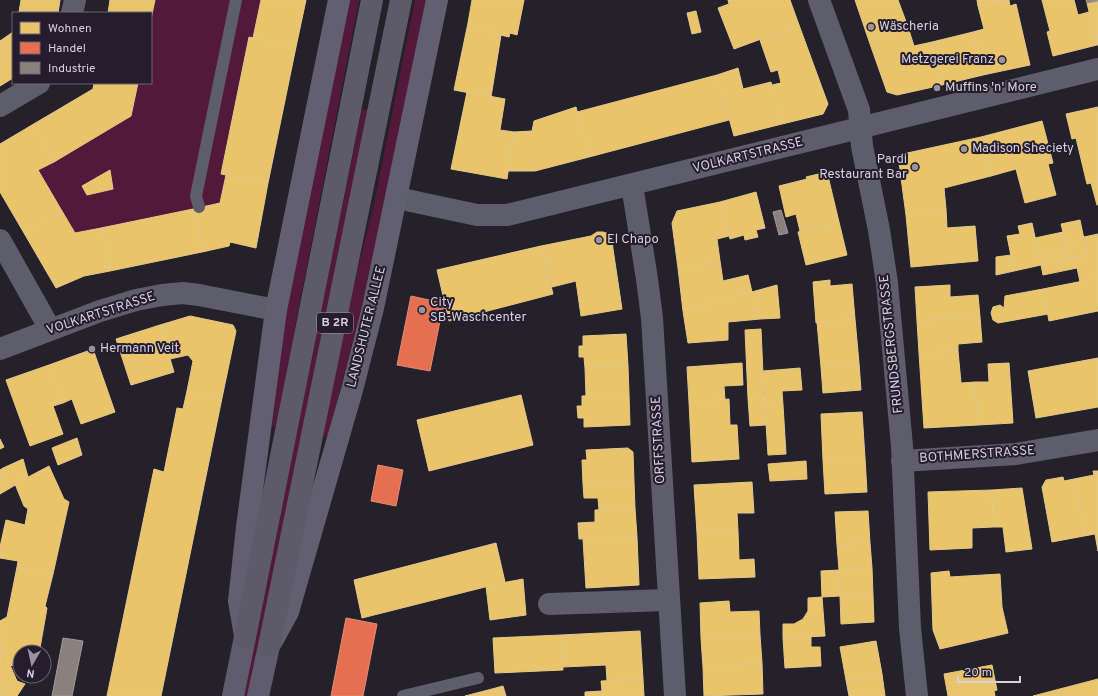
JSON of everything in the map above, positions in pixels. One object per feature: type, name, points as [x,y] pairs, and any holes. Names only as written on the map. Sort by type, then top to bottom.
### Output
[{"type":"highway","name":"B 2R","points":[[245,637],[372,0]]},
{"type":"highway","name":"LANDSHUTER ALLEE","points":[[269,646],[401,0]]},
{"type":"main road","points":[[245,637],[239,601],[247,527],[276,310],[339,0]]},
{"type":"main road","name":"LANDSHUTER ALLEE","points":[[258,696],[269,646],[288,612],[308,548],[373,308],[437,0]]},
{"type":"main road","name":"B 2R","points":[[233,696],[245,637]]},
{"type":"street","points":[[72,12],[74,0]]},
{"type":"street","name":"FRUNDSBERGSTRASSE","points":[[819,0],[859,110],[862,146],[879,230],[886,283],[902,461],[910,628],[917,696]]},
{"type":"street","name":"VOLKARTSTRASSE","points":[[397,198],[478,215],[519,213],[1098,69]]},
{"type":"street","points":[[0,106],[37,84]]},
{"type":"street","name":"ORFFSTRASSE","points":[[632,185],[652,318],[675,696]]},
{"type":"street","points":[[0,240],[50,329]]},
{"type":"street","name":"VOLKARTSTRASSE","points":[[0,349],[50,329],[122,304],[162,294],[183,293],[199,295],[276,310]]},
{"type":"street","name":"BOTHMERSTRASSE","points":[[902,461],[1016,454],[1098,440]]},
{"type":"street","points":[[548,604],[668,600]]},
{"type":"lane","points":[[199,207],[196,196],[236,0]]},
{"type":"lane","points":[[403,696],[478,678]]},
{"type":"shaded area","points":[[155,0],[261,0],[253,38],[248,38],[221,173],[226,175],[220,203],[75,233],[38,170],[131,116],[138,84],[152,84],[152,14]]},
{"type":"shaded area","points":[[349,0],[359,0],[277,425],[275,427],[272,425],[286,313]]},
{"type":"shaded area","points":[[415,0],[426,0],[366,292],[328,435],[326,437],[323,435],[354,283],[373,209]]},
{"type":"shaded area","points":[[362,109],[368,110],[248,696],[243,696]]},
{"type":"building: Wohnen","points":[[21,0],[60,0],[58,12],[19,12]]},
{"type":"building: Wohnen","points":[[110,0],[155,0],[152,14],[152,12],[108,12]]},
{"type":"building: Wohnen","points":[[261,0],[306,0],[296,47],[253,38]]},
{"type":"building: Wohnen","points":[[472,0],[524,0],[517,35],[510,33],[509,37],[492,33],[493,28],[468,23]]},
{"type":"building: Wohnen","points":[[728,0],[790,0],[799,25],[734,49],[718,8],[729,4]]},
{"type":"building: Wohnen","points":[[855,0],[898,0],[908,27],[869,41]]},
{"type":"building: Wohnen","points":[[977,0],[1003,0],[978,6]]},
{"type":"building: Wohnen","points":[[1009,0],[1010,6],[1016,4],[1030,65],[983,75],[973,32],[984,29],[978,6]]},
{"type":"building: Wohnen","points":[[1042,0],[1074,0],[1078,15],[1089,12],[1097,45],[1053,56],[1047,32],[1050,31]]},
{"type":"building: Wohnen","points":[[1098,1],[1098,45],[1097,45],[1087,3]]},
{"type":"building: Wohnen","points":[[696,11],[701,32],[692,34],[687,13]]},
{"type":"building: Wohnen","points":[[468,23],[493,28],[492,33],[501,35],[491,97],[454,90]]},
{"type":"building: Wohnen","points":[[799,25],[828,104],[823,114],[782,124],[772,85],[781,83],[778,70],[771,72],[760,40]]},
{"type":"building: Wohnen","points":[[908,27],[914,46],[932,42],[942,85],[897,95],[887,92],[869,41]]},
{"type":"building: Wohnen","points":[[973,32],[983,75],[942,85],[932,42]]},
{"type":"building: Wohnen","points":[[12,33],[12,61],[0,41]]},
{"type":"building: Wohnen","points":[[249,37],[296,47],[268,183],[221,174]]},
{"type":"building: Wohnen","points":[[0,41],[12,61],[12,79],[0,86]]},
{"type":"building: Wohnen","points":[[738,68],[743,89],[771,82],[782,124],[734,136],[717,75]]},
{"type":"building: Wohnen","points":[[717,75],[729,120],[589,157],[577,112]]},
{"type":"building: Wohnen","points":[[94,84],[138,84],[131,116],[54,162],[32,125],[93,89]]},
{"type":"building: Wohnen","points":[[467,92],[505,99],[500,130],[514,132],[507,179],[451,169]]},
{"type":"building: Wohnen","points":[[576,107],[589,157],[535,171],[508,171],[514,132],[532,131],[534,121]]},
{"type":"building: Wohnen","points":[[1098,107],[1097,205],[1091,183],[1087,184],[1076,138],[1072,139],[1066,114]]},
{"type":"building: Wohnen","points":[[1042,121],[1053,163],[1048,164],[1056,195],[1025,203],[1016,169],[991,176],[981,137]]},
{"type":"building: Wohnen","points":[[32,125],[54,162],[38,170],[62,211],[24,233],[0,192],[0,144]]},
{"type":"building: Wohnen","points":[[981,137],[991,176],[944,188],[946,209],[906,215],[898,155]]},
{"type":"building: Wohnen","points":[[110,170],[113,189],[87,195],[82,186]]},
{"type":"building: Wohnen","points":[[827,172],[839,222],[800,231],[796,214],[786,217],[779,186]]},
{"type":"building: Wohnen","points":[[226,175],[268,183],[256,248],[230,242],[229,246],[202,252],[193,209],[220,203]]},
{"type":"building: Wohnen","points":[[756,192],[765,228],[756,230],[758,237],[745,240],[744,235],[730,239],[720,202]]},
{"type":"building: Wohnen","points":[[720,202],[729,236],[717,239],[720,261],[678,268],[672,223],[677,211]]},
{"type":"building: Wohnen","points":[[193,209],[202,252],[110,271],[101,228]]},
{"type":"building: Wohnen","points":[[946,209],[947,228],[975,226],[978,261],[911,267],[906,215]]},
{"type":"building: Wohnen","points":[[62,211],[75,233],[101,228],[110,271],[84,276],[56,288],[24,233]]},
{"type":"building: Wohnen","points":[[1080,220],[1085,244],[1067,248],[1061,224]]},
{"type":"building: Wohnen","points":[[839,222],[847,255],[806,265],[798,232]]},
{"type":"building: Wohnen","points":[[1032,223],[1041,265],[1014,271],[1007,236],[1020,234],[1018,226]]},
{"type":"building: Wohnen","points":[[597,232],[609,234],[612,238],[622,309],[581,316],[576,281],[552,287],[541,246],[591,236]]},
{"type":"building: Wohnen","points":[[1063,232],[1067,248],[1039,255],[1035,238]]},
{"type":"building: Wohnen","points":[[1098,234],[1098,278],[1080,282],[1075,258],[1088,255],[1084,237]]},
{"type":"building: Wohnen","points":[[1085,244],[1088,255],[1065,260],[1063,249]]},
{"type":"building: Wohnen","points":[[541,246],[553,294],[449,321],[437,270]]},
{"type":"building: Wohnen","points":[[1063,249],[1065,260],[1041,265],[1039,255]]},
{"type":"building: Wohnen","points":[[1011,255],[1014,271],[996,275],[996,257]]},
{"type":"building: Wohnen","points":[[1075,258],[1077,268],[1043,275],[1041,265]]},
{"type":"building: Wohnen","points":[[720,261],[723,281],[748,275],[752,292],[683,311],[678,268]]},
{"type":"building: Wohnen","points":[[1098,278],[1098,311],[1049,321],[1043,289]]},
{"type":"building: Wohnen","points":[[830,280],[830,286],[852,284],[855,319],[816,323],[813,282]]},
{"type":"building: Wohnen","points":[[777,285],[780,318],[760,319],[759,290]]},
{"type":"building: Wohnen","points":[[950,285],[950,297],[978,295],[980,317],[917,321],[915,287]]},
{"type":"building: Wohnen","points":[[1043,289],[1048,314],[998,323],[993,320],[991,313],[993,307],[1000,305],[1004,308],[1005,296]]},
{"type":"building: Wohnen","points":[[759,290],[760,319],[728,322],[728,340],[688,343],[683,311]]},
{"type":"building: Wohnen","points":[[190,316],[233,325],[236,331],[222,398],[187,391],[193,361],[188,355],[170,359],[160,325]]},
{"type":"building: Wohnen","points":[[980,317],[982,342],[958,344],[958,351],[919,353],[917,321]]},
{"type":"building: Wohnen","points":[[855,319],[859,363],[821,367],[817,322]]},
{"type":"building: Wohnen","points":[[160,325],[174,372],[131,385],[116,339]]},
{"type":"building: Wohnen","points":[[761,329],[764,397],[748,398],[745,330]]},
{"type":"building: Wohnen","points":[[626,334],[628,366],[585,368],[584,357],[579,357],[579,346],[583,346],[583,336]]},
{"type":"building: Wohnen","points":[[93,349],[115,412],[81,424],[72,399],[63,403],[49,365]]},
{"type":"building: Wohnen","points":[[958,351],[961,383],[975,382],[978,425],[924,428],[919,353]]},
{"type":"building: Wohnen","points":[[1098,358],[1098,407],[1036,418],[1028,371]]},
{"type":"building: Wohnen","points":[[742,363],[743,385],[724,386],[725,400],[689,402],[687,367]]},
{"type":"building: Wohnen","points":[[859,363],[861,390],[823,393],[821,367]]},
{"type":"building: Wohnen","points":[[1009,363],[1013,423],[978,425],[975,382],[989,382],[988,364]]},
{"type":"building: Wohnen","points":[[49,365],[63,403],[53,406],[63,434],[30,446],[6,380]]},
{"type":"building: Wohnen","points":[[628,366],[629,394],[586,396],[585,368]]},
{"type":"building: Wohnen","points":[[800,368],[802,390],[782,391],[783,405],[765,407],[763,371]]},
{"type":"building: Wohnen","points":[[187,391],[222,398],[161,696],[107,696],[154,469],[164,472],[177,408],[183,409]]},
{"type":"building: Wohnen","points":[[629,394],[630,425],[584,427],[584,418],[578,418],[577,406],[582,406],[582,396]]},
{"type":"building: Wohnen","points":[[521,395],[533,445],[429,471],[417,420]]},
{"type":"building: Wohnen","points":[[764,397],[766,425],[750,426],[748,398]]},
{"type":"building: Wohnen","points":[[729,399],[730,425],[737,425],[739,459],[692,462],[689,402]]},
{"type":"building: Wohnen","points":[[783,405],[786,454],[768,455],[765,407]]},
{"type":"building: Wohnen","points":[[862,412],[865,458],[823,460],[821,414]]},
{"type":"building: Wohnen","points":[[77,438],[82,455],[58,465],[52,448]]},
{"type":"building: Wohnen","points":[[0,439],[4,447],[0,449]]},
{"type":"building: Wohnen","points":[[628,448],[633,452],[634,482],[583,484],[582,460],[587,460],[586,450]]},
{"type":"building: Wohnen","points":[[865,458],[867,492],[825,494],[823,460]]},
{"type":"building: Wohnen","points":[[23,459],[28,477],[12,487],[3,468]]},
{"type":"building: Wohnen","points":[[806,461],[807,479],[770,481],[768,464]]},
{"type":"building: Wohnen","points":[[49,466],[64,499],[69,502],[53,574],[17,567],[18,561],[0,558],[0,547],[6,520],[25,525],[28,509],[24,506],[15,484]]},
{"type":"building: Wohnen","points":[[3,468],[12,487],[0,494],[0,470]]},
{"type":"building: Wohnen","points":[[1093,471],[1098,471],[1098,551],[1095,534],[1084,536],[1074,479],[1094,475]]},
{"type":"building: Wohnen","points":[[1063,477],[1064,481],[1074,479],[1084,536],[1052,542],[1042,487],[1046,480]]},
{"type":"building: Wohnen","points":[[634,482],[635,508],[599,510],[598,498],[584,498],[583,484]]},
{"type":"building: Wohnen","points":[[752,482],[754,513],[737,513],[738,531],[697,533],[694,485]]},
{"type":"building: Wohnen","points":[[1022,488],[1032,549],[1006,552],[1003,527],[993,527],[992,490]]},
{"type":"building: Wohnen","points":[[992,490],[993,527],[972,528],[972,548],[930,550],[928,492]]},
{"type":"building: Wohnen","points":[[635,508],[637,537],[579,539],[578,523],[595,522],[595,510]]},
{"type":"building: Wohnen","points":[[868,511],[870,543],[837,545],[835,512]]},
{"type":"building: Wohnen","points":[[738,531],[739,560],[754,559],[755,577],[699,579],[697,533]]},
{"type":"building: Wohnen","points":[[637,537],[639,585],[586,588],[583,539]]},
{"type":"building: Wohnen","points":[[496,543],[505,582],[362,618],[354,580]]},
{"type":"building: Wohnen","points":[[870,543],[872,568],[839,570],[837,545]]},
{"type":"building: Wohnen","points":[[17,567],[53,574],[45,606],[47,608],[41,644],[12,644],[12,665],[10,666],[0,642],[0,621],[7,617]]},
{"type":"building: Wohnen","points":[[872,568],[873,595],[840,596],[839,570]]},
{"type":"building: Wohnen","points":[[839,570],[840,596],[822,597],[821,571]]},
{"type":"building: Wohnen","points":[[949,571],[950,577],[1000,574],[1002,607],[1008,633],[940,649],[933,630],[931,573]]},
{"type":"building: Wohnen","points":[[523,579],[526,615],[490,620],[486,586]]},
{"type":"building: Wohnen","points":[[873,595],[874,622],[841,624],[840,596]]},
{"type":"building: Wohnen","points":[[822,597],[825,636],[783,638],[783,624],[794,624],[803,619],[808,611],[808,598]]},
{"type":"building: Wohnen","points":[[729,601],[730,612],[759,611],[760,635],[701,638],[700,603]]},
{"type":"building: Wohnen","points":[[640,631],[643,679],[607,681],[606,665],[563,667],[561,635]]},
{"type":"building: Wohnen","points":[[561,635],[563,670],[495,673],[493,638]]},
{"type":"building: Wohnen","points":[[760,635],[762,663],[703,667],[701,638]]},
{"type":"building: Wohnen","points":[[811,636],[811,647],[820,647],[821,666],[785,668],[783,638]]},
{"type":"building: Wohnen","points":[[876,641],[882,674],[846,680],[840,647]]},
{"type":"building: Wohnen","points":[[0,642],[12,670],[12,684],[1,691]]},
{"type":"building: Wohnen","points":[[762,663],[763,694],[704,696],[703,667]]},
{"type":"building: Wohnen","points":[[992,665],[997,690],[994,691],[995,696],[948,696],[944,674]]},
{"type":"building: Wohnen","points":[[882,674],[885,696],[849,696],[846,680]]},
{"type":"building: Wohnen","points":[[643,679],[644,696],[585,696],[585,692],[602,691],[601,681]]},
{"type":"building: Wohnen","points":[[1098,679],[1098,696],[1033,696]]},
{"type":"building: Wohnen","points":[[12,684],[25,684],[17,696],[0,696],[0,691]]},
{"type":"building: Wohnen","points":[[503,686],[506,696],[465,696],[492,689]]},
{"type":"building: Handel","points":[[411,296],[438,302],[445,300],[446,308],[439,310],[441,316],[430,371],[397,365]]},
{"type":"building: Handel","points":[[378,465],[403,470],[396,506],[371,501]]},
{"type":"building: Handel","points":[[346,618],[377,624],[363,696],[331,696]]},
{"type":"building: Industrie","points":[[1086,0],[1098,0],[1098,1],[1087,3]]},
{"type":"building: Industrie","points":[[781,210],[788,233],[779,235],[773,212]]},
{"type":"building: Industrie","points":[[63,638],[83,641],[72,696],[52,696]]},
{"type":"place","name":"Wäscheria","points":[[871,27]]},
{"type":"place","name":"Metzgerei Franz","points":[[1002,60]]},
{"type":"place","name":"Muffins 'n' More","points":[[937,88]]},
{"type":"place","name":"Madison Sheciety","points":[[964,149]]},
{"type":"place","name":"Pardi Restaurant Bar","points":[[915,167]]},
{"type":"place","name":"El Chapo","points":[[599,240]]},
{"type":"place","name":"City SB-Waschcenter","points":[[422,310]]},
{"type":"place","name":"Hermann Veit","points":[[92,349]]}]
